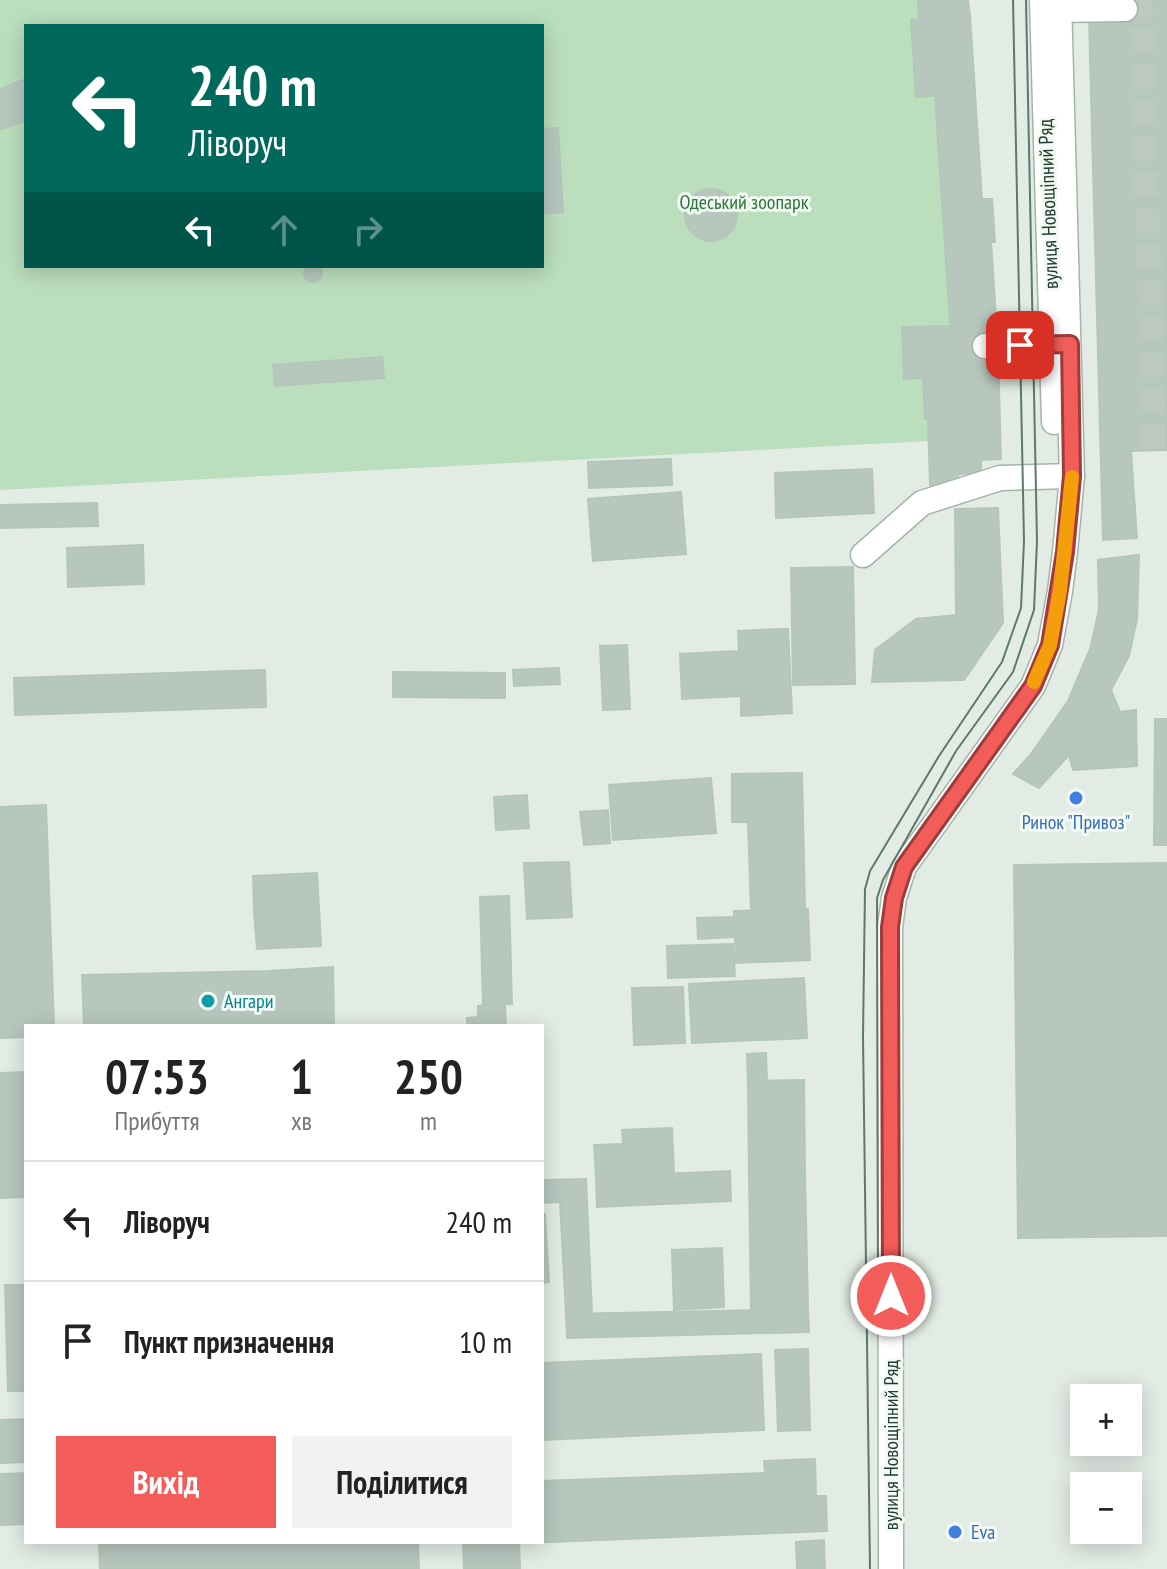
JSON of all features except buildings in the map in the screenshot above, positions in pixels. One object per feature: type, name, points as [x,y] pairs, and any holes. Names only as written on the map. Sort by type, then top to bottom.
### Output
[{"type":"street","points":[[1054,3],[1125,9]]},
{"type":"street","name":"вулиця Новощіпний Ряд","points":[[891,1569],[890,927],[894,898],[904,867],[1033,686],[1050,645],[1065,552],[1054,3]]},
{"type":"street","points":[[985,346],[1061,344]]},
{"type":"street","points":[[863,555],[922,503],[1000,478],[1064,476]]},
{"type":"green space","name":"Одеський зоопарк","points":[[0,0],[969,0],[982,199],[992,199],[995,242],[991,243],[997,333],[951,335],[950,326],[902,327],[904,378],[923,378],[929,441],[0,490]]},
{"type":"tunnel","points":[[1125,9],[1141,9],[1154,450]]},
{"type":"tram line","points":[[870,1569],[863,1037],[865,889],[870,871],[939,756],[1002,662],[1021,608],[1024,541],[1013,0]]},
{"type":"tram line","points":[[878,1289],[877,898],[883,880],[956,751],[1013,672],[1034,610],[1037,541],[1026,0]]},
{"type":"slow traffic","points":[[1034,682],[1050,645],[1060,591],[1072,477]]},
{"type":"place","name":"Ринок \"Привоз\"","points":[[1076,798]]},
{"type":"place","name":"Ангари","points":[[208,1001]]},
{"type":"place","name":"Eva","points":[[955,1532]]},
{"type":"route","points":[[891,1296],[890,927],[894,898],[904,867],[1033,686],[1050,645],[1060,591],[1072,476],[1070,344],[1020,345]]}]
